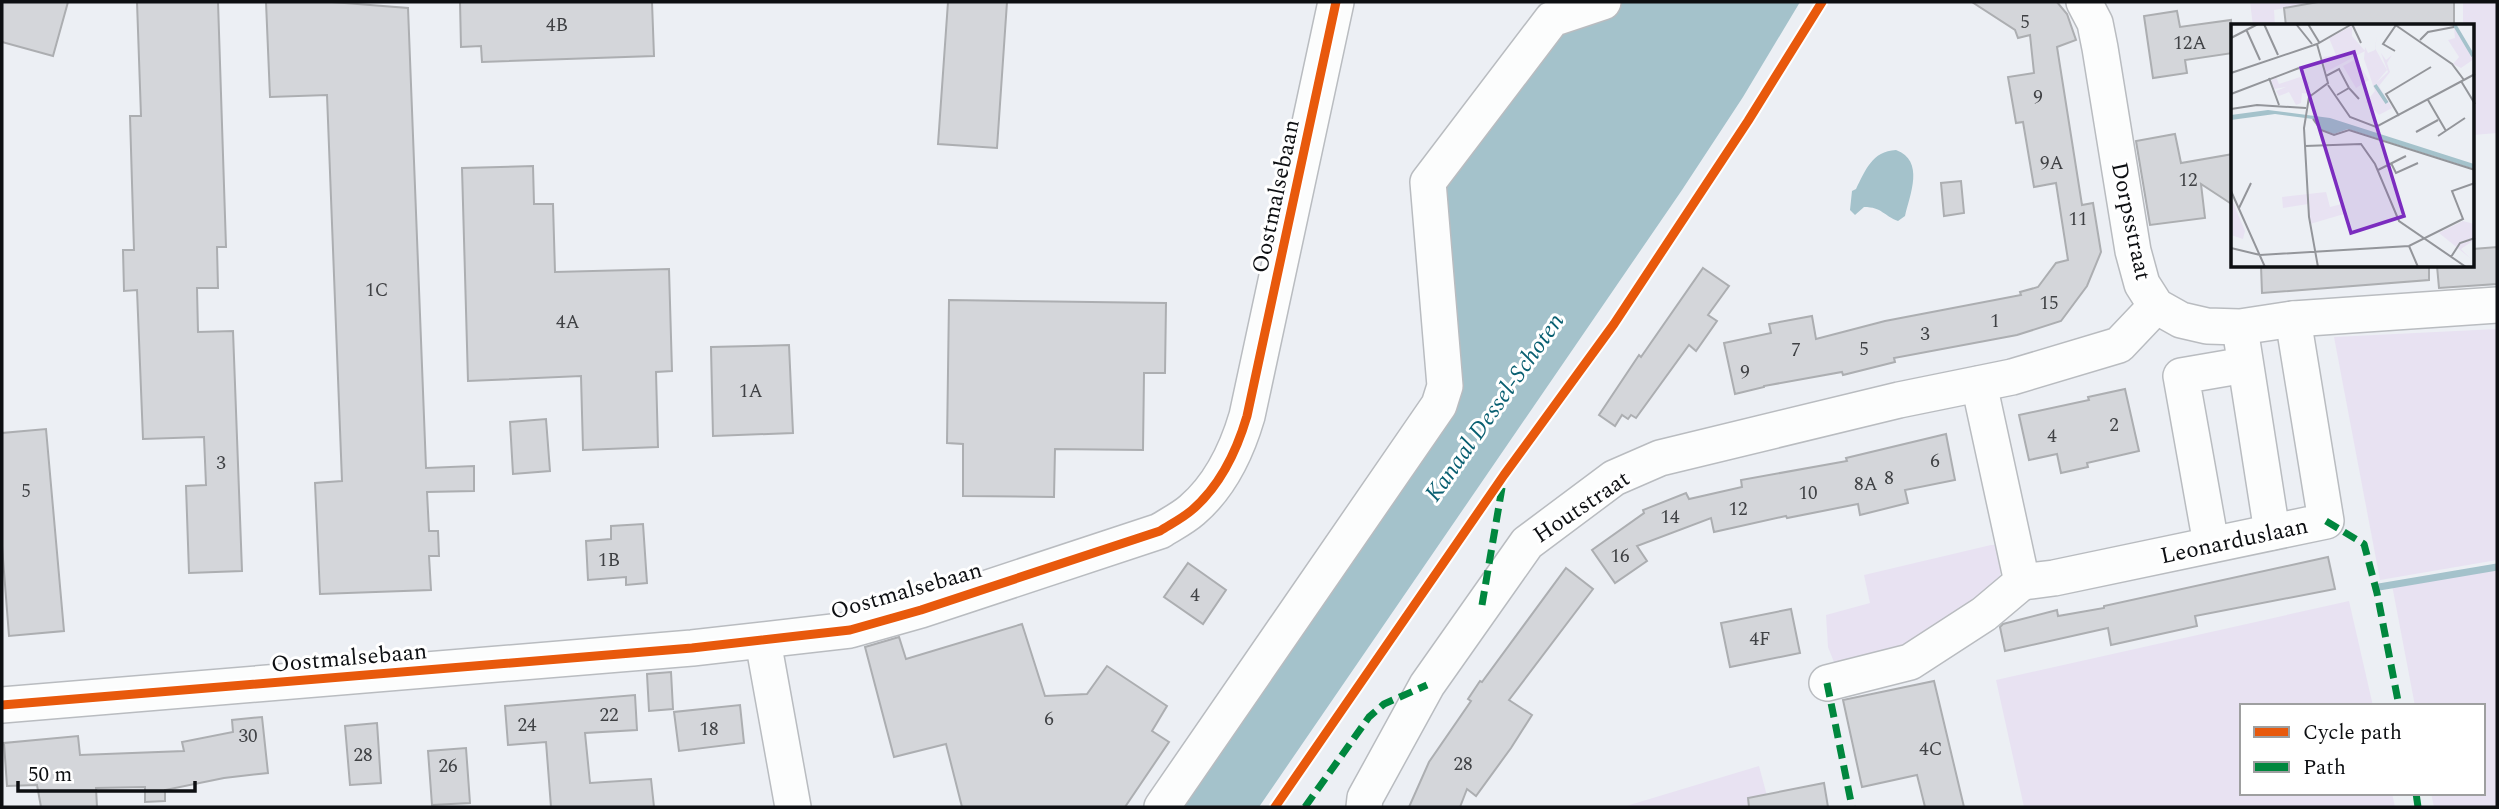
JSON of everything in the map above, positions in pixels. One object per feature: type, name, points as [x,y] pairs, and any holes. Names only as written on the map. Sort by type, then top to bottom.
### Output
[{"type":"street","name":"Oostmalsebaan","points":[[2,705],[763,641],[850,630],[921,610],[1160,531],[1192,510],[1213,487],[1240,438],[1247,416],[1336,2]]},
{"type":"street","points":[[1162,807],[1439,405],[1444,386],[1428,182],[1552,19],[1603,2]]},
{"type":"street","name":"Dorpsstraat","points":[[2084,2],[2095,23],[2100,48],[2133,251],[2142,284],[2156,306],[2181,320],[2207,326],[2240,327],[2293,319],[2497,305]]},
{"type":"street","name":"Houtstraat","points":[[1364,807],[1365,798],[1427,685],[1527,543],[1614,478],[1660,458],[1899,400],[1979,384],[2119,345],[2156,306]]},
{"type":"street","name":"Leonarduslaan","points":[[2022,582],[2054,578],[2326,521],[2293,319]]},
{"type":"street","points":[[2240,327],[2272,531]]},
{"type":"street","points":[[2211,544],[2181,376],[2245,365]]},
{"type":"street","points":[[1827,683],[1910,662],[1984,614],[2022,582],[1979,384]]},
{"type":"street","points":[[763,641],[793,807]]},
{"type":"shaded area","points":[[2250,2],[2317,2],[2274,10],[2275,24],[2253,24]]},
{"type":"shaded area","points":[[2463,2],[2497,2],[2497,133],[2474,135],[2474,24],[2463,24]]},
{"type":"shaded area","points":[[2497,329],[2497,560],[2380,580],[2334,337]]},
{"type":"shaded area","points":[[1997,545],[2011,571],[2000,571],[2001,589],[1908,651],[1840,665],[1834,662],[1828,647],[1826,615],[1870,603],[1864,575]]},
{"type":"shaded area","points":[[2497,567],[2497,807],[2434,807],[2431,795],[2485,795],[2485,704],[2415,704],[2392,585]]},
{"type":"shaded area","points":[[2349,601],[2373,704],[2240,704],[2240,795],[2392,795],[2395,807],[2024,807],[1996,680]]},
{"type":"shaded area","points":[[1759,766],[1770,807],[1623,807]]},
{"type":"water","name":"Kanaal Dessel-Schoten","points":[[1623,2],[1800,2],[1743,97],[1682,190],[1259,807],[1171,807],[1453,394],[1439,179],[1556,24]]},
{"type":"water","points":[[1896,150],[1905,155],[1913,170],[1905,216],[1898,221],[1870,207],[1864,207],[1855,215],[1850,210],[1852,191],[1856,189],[1875,158]]},
{"type":"building","points":[[2,2],[68,2],[53,56],[2,42]]},
{"type":"building","points":[[137,2],[218,2],[226,247],[217,247],[218,288],[197,288],[198,332],[233,331],[242,571],[189,573],[186,486],[206,485],[204,437],[143,439],[137,290],[124,291],[123,250],[134,250],[130,116],[141,116]]},
{"type":"building","points":[[266,2],[332,2],[408,8],[426,468],[474,466],[474,491],[427,492],[429,531],[438,531],[439,556],[429,556],[431,590],[320,594],[315,483],[342,481],[327,95],[270,97]]},
{"type":"building","points":[[460,2],[652,2],[654,56],[482,62],[481,46],[461,47]]},
{"type":"building","points":[[948,2],[1007,2],[997,148],[938,144]]},
{"type":"building","points":[[1972,2],[2057,2],[2067,14],[2076,40],[2057,47],[2082,205],[2093,203],[2101,252],[2087,286],[2061,321],[2017,335],[1894,358],[1895,362],[1843,375],[1842,372],[1735,394],[1724,343],[1771,333],[1769,324],[1812,316],[1816,339],[1885,321],[2021,295],[2020,292],[2038,287],[2056,263],[2068,260],[2056,183],[2034,187],[2023,122],[2016,123],[2008,77],[2034,73],[2030,35],[2018,38],[2015,30]]},
{"type":"building","points":[[2318,2],[2454,2],[2454,24],[2286,24],[2284,8]]},
{"type":"building","points":[[2177,11],[2180,27],[2231,20],[2231,53],[2185,60],[2187,73],[2153,78],[2144,16]]},
{"type":"building","points":[[2175,134],[2181,163],[2231,154],[2231,204],[2201,184],[2205,218],[2150,225],[2136,141]]},
{"type":"building","points":[[533,166],[534,204],[553,204],[555,272],[669,269],[672,371],[656,372],[658,447],[583,450],[581,376],[468,381],[462,168]]},
{"type":"building","points":[[1961,181],[1964,213],[1944,216],[1941,183]]},
{"type":"building","points":[[2497,247],[2497,284],[2439,288],[2437,268],[2474,268],[2474,249]]},
{"type":"building","points":[[1703,268],[1729,286],[1708,315],[1717,321],[1696,351],[1689,345],[1636,418],[1631,415],[1628,419],[1622,415],[1615,426],[1599,415]]},
{"type":"building","points":[[2261,268],[2429,268],[2429,280],[2262,293]]},
{"type":"building","points":[[949,300],[1166,303],[1165,373],[1144,373],[1143,450],[1055,449],[1054,497],[963,496],[963,444],[947,443]]},
{"type":"building","points":[[789,345],[793,433],[713,436],[711,347]]},
{"type":"building","points":[[2125,389],[2139,451],[2087,463],[2088,467],[2061,473],[2057,454],[2029,460],[2019,415],[2089,400],[2088,397]]},
{"type":"building","points":[[546,419],[550,471],[513,474],[510,422]]},
{"type":"building","points":[[46,429],[64,631],[9,636],[2,546],[2,433]]},
{"type":"building","points":[[1946,434],[1955,480],[1905,490],[1908,503],[1860,515],[1858,504],[1714,532],[1711,518],[1637,546],[1647,561],[1615,583],[1592,550],[1644,513],[1643,510],[1686,493],[1689,499],[1742,487],[1741,480],[1847,461],[1846,458]]},
{"type":"building","points":[[643,524],[647,583],[626,585],[626,577],[588,580],[586,541],[611,539],[611,526]]},
{"type":"building","points":[[2328,557],[2335,589],[2195,616],[2197,626],[2111,645],[2108,628],[2005,651],[2000,627],[2003,624],[2057,610],[2058,616],[2104,608]]},
{"type":"building","points":[[1188,563],[1226,590],[1203,624],[1164,597]]},
{"type":"building","points":[[1566,568],[1593,589],[1509,700],[1532,715],[1511,748],[1476,796],[1467,789],[1460,807],[1409,807],[1429,762],[1471,701],[1468,699]]},
{"type":"building","points":[[1791,609],[1800,653],[1730,667],[1721,623]]},
{"type":"building","points":[[1022,624],[1045,696],[1087,694],[1107,666],[1167,706],[1152,731],[1169,742],[1125,807],[962,807],[946,744],[894,757],[865,647],[899,637],[906,659]]},
{"type":"building","points":[[671,672],[673,709],[649,711],[647,674]]},
{"type":"building","points":[[1934,681],[1964,807],[1925,807],[1917,775],[1862,787],[1843,700]]},
{"type":"building","points":[[635,695],[637,730],[585,733],[590,783],[651,779],[654,807],[551,807],[546,742],[508,745],[505,706]]},
{"type":"building","points":[[740,705],[744,743],[679,751],[674,712]]},
{"type":"building","points":[[262,717],[268,773],[224,778],[165,790],[165,801],[145,802],[145,787],[96,788],[97,807],[41,807],[37,785],[7,786],[4,743],[78,736],[80,755],[184,751],[182,742],[233,732],[232,720]]},
{"type":"building","points":[[377,723],[381,783],[350,785],[345,726]]},
{"type":"building","points":[[466,748],[470,803],[432,805],[428,751]]},
{"type":"building","points":[[1824,783],[1828,807],[1749,807],[1748,798]]},
{"type":"waterway","points":[[2379,587],[2497,567]]},
{"type":"marked path","points":[[1482,605],[1503,482]]},
{"type":"marked path","points":[[2326,521],[2364,544],[2377,593],[2399,704]]},
{"type":"marked path","points":[[1827,683],[1852,807]]},
{"type":"marked path","points":[[1305,807],[1369,717],[1384,704],[1427,685]]},
{"type":"marked path","points":[[2416,795],[2418,807]]},
{"type":"cycle path","points":[[2,705],[692,648],[850,630],[921,610],[1160,531],[1188,513],[1211,490],[1233,454],[1243,429],[1336,2]]},
{"type":"cycle path","points":[[1275,807],[1504,475],[1614,324],[1748,121],[1822,2]]}]
